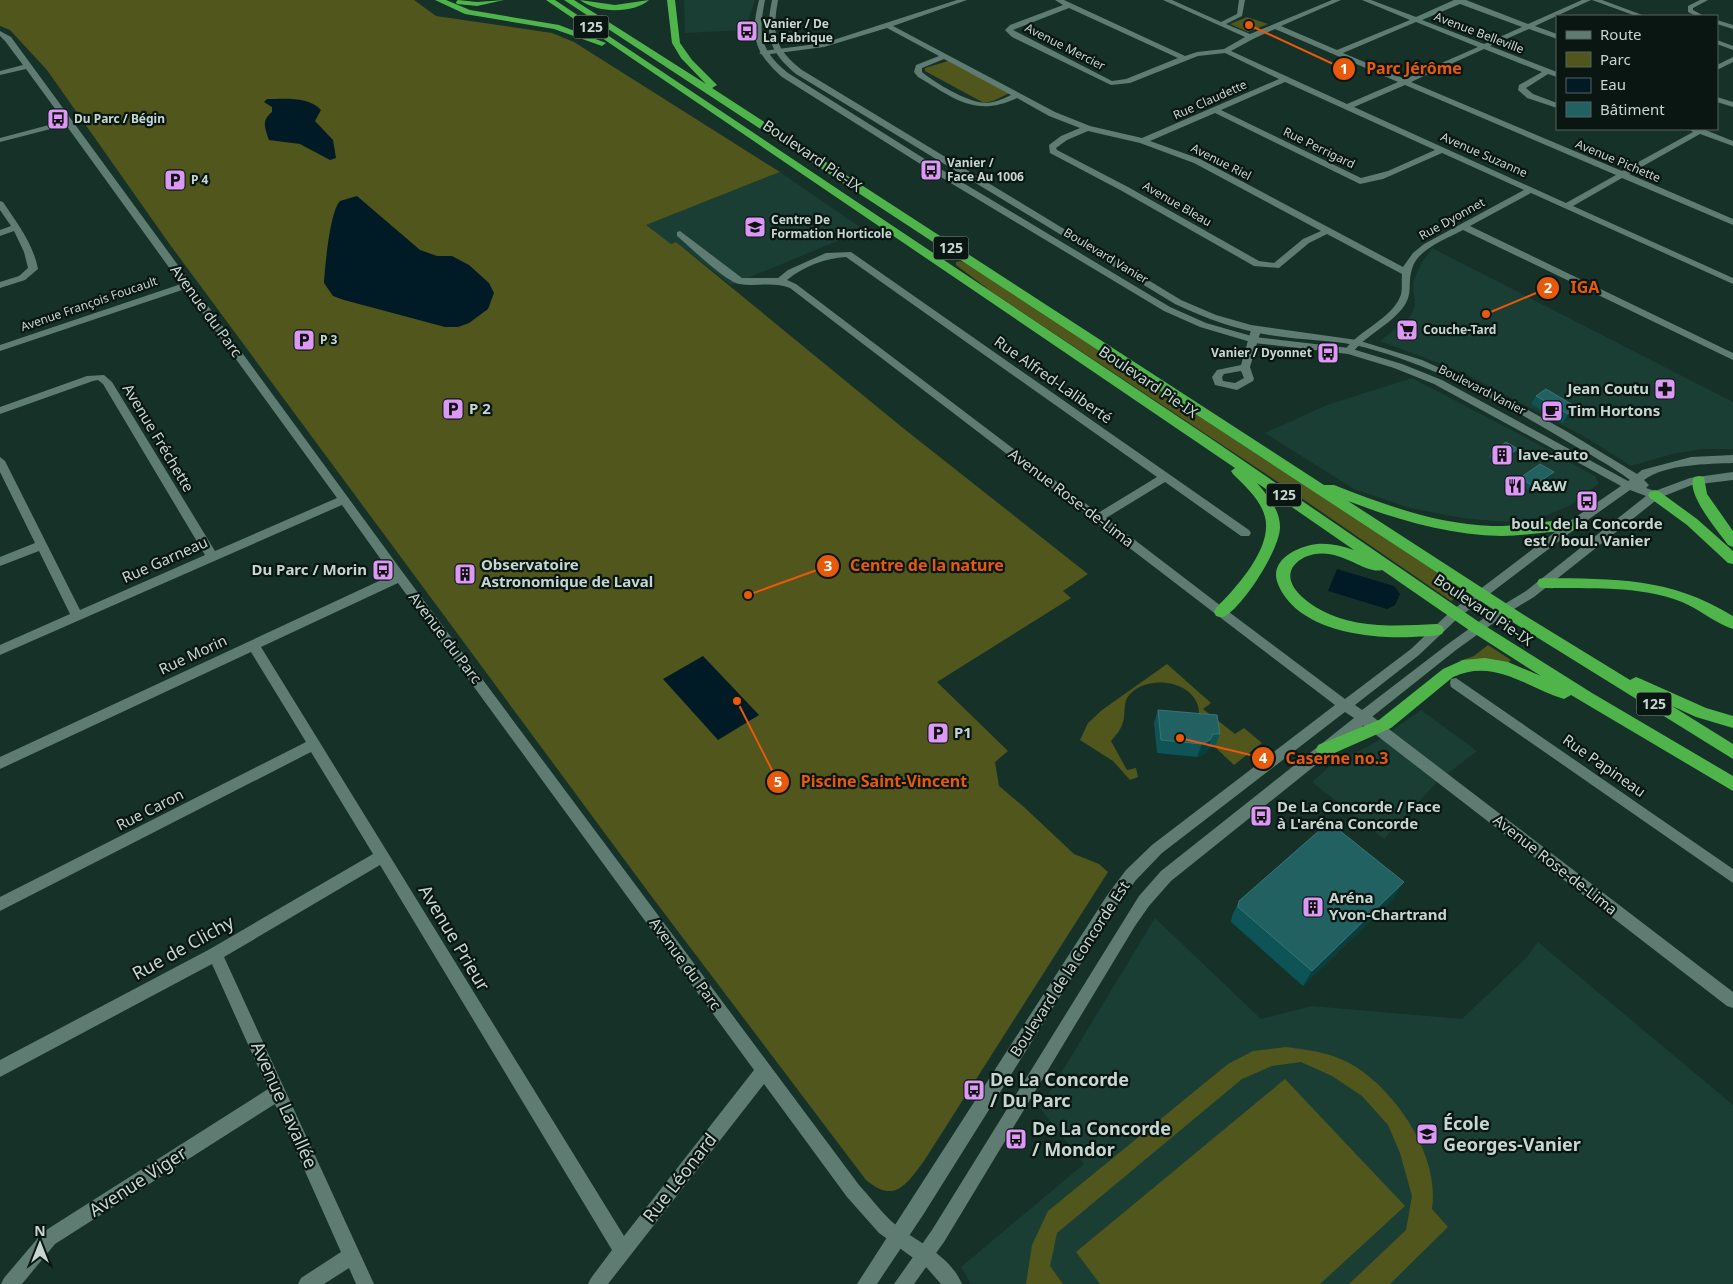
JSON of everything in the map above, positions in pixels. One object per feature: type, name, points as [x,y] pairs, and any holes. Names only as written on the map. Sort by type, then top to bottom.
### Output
[{"type":"highway","points":[[439,0],[474,14],[568,30],[631,55]]},
{"type":"highway","points":[[457,0],[477,4],[500,0]]},
{"type":"highway","name":"Boulevard Pie-IX","points":[[550,0],[1355,542],[1398,575],[1444,606],[1639,730],[1733,784]]},
{"type":"highway","name":"Boulevard Pie-IX","points":[[568,0],[728,102],[1467,586],[1733,752]]},
{"type":"highway","points":[[584,0],[601,6],[616,7],[632,5],[646,0]]},
{"type":"highway","points":[[671,0],[674,33],[678,46],[686,59],[728,102]]},
{"type":"highway","points":[[1214,447],[1262,497],[1272,515],[1274,530],[1273,538],[1263,560],[1236,596],[1220,612]]},
{"type":"highway","points":[[1297,475],[1388,511],[1433,523],[1496,530],[1571,526]]},
{"type":"highway","points":[[1699,480],[1700,494],[1733,542]]},
{"type":"highway","points":[[1655,495],[1692,522],[1733,559]]},
{"type":"highway","points":[[1398,575],[1345,552],[1320,549],[1306,550],[1294,556],[1287,563],[1283,575],[1287,588],[1296,600],[1312,611],[1337,623],[1380,632],[1437,630]]},
{"type":"highway","points":[[1544,582],[1613,583],[1656,588],[1696,603],[1733,623]]},
{"type":"highway","points":[[1575,655],[1690,708],[1733,722]]},
{"type":"highway","points":[[1324,750],[1378,728],[1452,671],[1463,666],[1479,664],[1520,672],[1639,730]]},
{"type":"street","name":"Boulevard Vanier","points":[[762,0],[756,25],[763,53],[769,63],[952,180],[1167,309],[1203,325],[1254,340],[1352,346]]},
{"type":"street","name":"Boulevard Vanier","points":[[776,0],[770,25],[771,38],[785,62],[1178,302],[1202,313],[1256,330],[1352,346],[1438,382],[1655,495]]},
{"type":"street","points":[[763,53],[824,45],[964,0]]},
{"type":"street","points":[[1058,0],[1184,58],[1203,53],[1226,51],[1250,36],[1338,0]]},
{"type":"street","points":[[1166,0],[1250,36]]},
{"type":"street","points":[[1221,24],[1240,15],[1242,0]]},
{"type":"street","name":"Avenue Belleville","points":[[1364,0],[1556,75]]},
{"type":"street","points":[[1337,53],[1460,0],[1556,37]]},
{"type":"street","points":[[1348,107],[1588,0]]},
{"type":"street","points":[[1595,0],[1639,15]]},
{"type":"street","points":[[1699,15],[1690,11],[1690,8],[1706,0]]},
{"type":"street","name":"Avenue Mercier","points":[[1070,5],[1012,26],[1009,30],[1015,35],[1111,83],[1117,83],[1184,58]]},
{"type":"street","points":[[1718,22],[1733,27]]},
{"type":"street","name":"Avenue Riel","points":[[887,25],[1052,114],[1087,128],[1143,141],[1197,161],[1405,272]]},
{"type":"street","name":"Avenue Pichette","points":[[1274,26],[1733,222]]},
{"type":"street","name":"Avenue du Parc","points":[[0,33],[8,39],[400,577],[634,893],[763,1072],[860,1201],[885,1227],[941,1268],[954,1284]]},
{"type":"street","points":[[1718,42],[1733,48]]},
{"type":"street","name":"Avenue Suzanne","points":[[1226,51],[1733,281]]},
{"type":"street","points":[[945,56],[920,67],[918,72],[970,102],[983,105],[998,103],[1017,95]]},
{"type":"street","points":[[1718,67],[1733,59]]},
{"type":"street","points":[[0,73],[27,66]]},
{"type":"street","points":[[1547,72],[1522,87],[1522,90],[1530,96],[1556,106]]},
{"type":"street","name":"Rue Claudette","points":[[1143,141],[1286,79]]},
{"type":"street","points":[[1718,99],[1733,105]]},
{"type":"street","name":"Rue Perrigard","points":[[1215,110],[1360,181],[1372,180],[1424,156],[1442,150]]},
{"type":"street","points":[[0,140],[68,122]]},
{"type":"street","name":"Avenue Bleau","points":[[1087,128],[1064,138],[1052,147],[1052,151],[1125,189],[1257,264],[1276,266],[1306,242],[1327,232]]},
{"type":"street","points":[[1566,206],[1697,130],[1733,144]]},
{"type":"street","name":"Rue Dyonnet","points":[[1405,272],[1414,255],[1427,246],[1531,190]]},
{"type":"street","points":[[0,204],[32,260],[33,269],[22,278],[0,285]]},
{"type":"street","points":[[1464,227],[1733,357]]},
{"type":"street","points":[[0,233],[15,228]]},
{"type":"street","points":[[680,234],[732,278],[740,281],[780,281]]},
{"type":"street","name":"Rue Alfred-Laliberté","points":[[780,281],[791,272],[829,255],[842,253],[852,257],[1245,533]]},
{"type":"street","points":[[1352,346],[1364,333],[1388,318],[1402,303],[1405,296],[1405,272]]},
{"type":"street","name":"Avenue Rose-de-Lima","points":[[780,281],[793,286],[1220,612],[1378,728],[1733,1001]]},
{"type":"street","name":"Avenue François Foucault","points":[[0,348],[187,285]]},
{"type":"street","points":[[1245,367],[1256,330]]},
{"type":"street","name":"Avenue Fréchette","points":[[0,410],[91,378],[100,377],[107,382],[212,557]]},
{"type":"street","name":"Boulevard de la Concorde Est","points":[[866,1284],[916,1209],[1124,882],[1157,849],[1397,667],[1437,630],[1493,584],[1646,473],[1676,464],[1699,460],[1733,458]]},
{"type":"street","points":[[0,461],[4,478],[42,545],[77,616]]},
{"type":"street","name":"Boulevard de la Concorde Est","points":[[903,1284],[938,1236],[1144,901],[1176,866],[1452,647],[1530,594],[1655,495],[1699,480],[1733,476]]},
{"type":"street","points":[[1098,518],[1165,477]]},
{"type":"street","name":"Rue Garneau","points":[[0,650],[344,500]]},
{"type":"street","points":[[0,562],[42,545]]},
{"type":"street","name":"Rue Morin","points":[[0,763],[400,577]]},
{"type":"street","name":"Avenue Prieur","points":[[253,644],[623,1251]]},
{"type":"street","name":"Rue Papineau","points":[[1456,683],[1733,877]]},
{"type":"street","name":"Rue Caron","points":[[0,904],[314,744]]},
{"type":"street","name":"Rue de Clichy","points":[[0,1069],[215,954],[382,856]]},
{"type":"street","name":"Avenue Lavallée","points":[[215,954],[365,1284]]},
{"type":"street","name":"Rue Léonard","points":[[597,1284],[763,1072]]},
{"type":"street","name":"Avenue Viger","points":[[10,1284],[49,1238],[278,1092]]},
{"type":"street","points":[[307,1284],[352,1256]]},
{"type":"shaded area","points":[[684,0],[755,0],[745,30],[685,33]]},
{"type":"shaded area","name":"Centre De Formation Horticole","points":[[780,172],[864,230],[731,285],[676,242],[671,244],[645,225]]},
{"type":"shaded area","points":[[1432,248],[1733,402],[1733,449],[1704,449],[1672,454],[1631,466],[1585,437],[1462,372],[1380,341],[1410,317],[1415,306],[1413,282],[1421,264]]},
{"type":"shaded area","points":[[1412,378],[1595,476],[1599,483],[1571,505],[1541,518],[1505,522],[1462,518],[1410,508],[1354,489],[1265,433],[1327,405]]},
{"type":"shaded area","points":[[1421,710],[1477,751],[1438,781],[1384,839],[1312,782],[1330,766],[1374,743]]},
{"type":"shaded area","name":"École Georges-Vanier","points":[[1155,918],[1261,1019],[1312,1006],[1462,1019],[1527,957],[1538,942],[1733,1105],[1733,1284],[971,1284],[961,1267],[1084,1164],[1040,1108]]},
{"type":"green space","points":[[0,0],[414,0],[436,16],[552,33],[574,42],[780,172],[646,225],[671,244],[676,242],[903,428],[1088,574],[1063,591],[1071,598],[937,682],[1008,751],[995,762],[999,786],[1074,854],[1099,864],[1108,872],[924,1161],[905,1184],[892,1191],[885,1191],[866,1180],[649,893],[168,242],[47,70],[10,30],[0,26]]},
{"type":"green space","points":[[1247,17],[1268,24],[1248,32],[1230,24]]},
{"type":"green space","points":[[948,61],[1010,93],[984,103],[925,71],[925,68]]},
{"type":"green space","points":[[960,261],[1464,590],[1451,601],[1281,484],[992,292],[956,265],[956,262]]},
{"type":"green space","points":[[1488,645],[1511,660],[1507,664],[1459,661],[1474,656]]},
{"type":"green space","points":[[1167,664],[1211,703],[1203,709],[1235,734],[1244,728],[1262,743],[1234,765],[1215,747],[1213,728],[1199,727],[1198,706],[1192,695],[1184,688],[1164,682],[1142,686],[1127,698],[1124,719],[1111,741],[1127,770],[1136,768],[1138,777],[1130,780],[1113,761],[1080,740],[1088,723],[1102,710]]},
{"type":"green space","points":[[1286,1047],[1331,1055],[1356,1067],[1387,1093],[1401,1110],[1423,1148],[1433,1189],[1432,1209],[1448,1227],[1390,1284],[1349,1284],[1406,1230],[1412,1196],[1400,1153],[1388,1125],[1362,1096],[1332,1076],[1301,1062],[1272,1066],[1242,1079],[1057,1233],[1050,1266],[1063,1284],[1026,1284],[1032,1245],[1048,1211],[1228,1064],[1253,1051]]},
{"type":"green space","points":[[1285,1079],[1405,1206],[1320,1284],[1100,1284],[1076,1252]]},
{"type":"water","points":[[267,99],[303,100],[310,102],[321,110],[315,121],[333,140],[336,158],[330,160],[300,144],[269,140],[265,122],[272,112],[272,107],[264,102]]},
{"type":"water","points":[[357,196],[420,250],[437,256],[452,256],[469,265],[489,283],[494,293],[488,309],[469,323],[458,327],[445,327],[333,296],[324,283],[333,216],[340,201]]},
{"type":"water","points":[[1337,569],[1394,586],[1400,594],[1395,605],[1387,609],[1328,591]]},
{"type":"water","points":[[703,656],[759,715],[718,740],[663,679]]},
{"type":"building","points":[[1546,389],[1578,408],[1568,414],[1536,396]]},
{"type":"building","points":[[1506,442],[1518,449],[1503,459],[1491,453]]},
{"type":"building","points":[[1540,464],[1554,472],[1533,486],[1520,478]]},
{"type":"building","points":[[1158,710],[1217,715],[1220,734],[1213,734],[1210,740],[1202,744],[1161,740]]},
{"type":"building","name":"Aréna Yvon-Chartrand","points":[[1329,822],[1404,882],[1312,971],[1238,907],[1239,901]]},
{"type":"place","name":"Parc Jérôme","points":[[1249,25]]},
{"type":"place","name":"Vanier / De La Fabrique","points":[[747,31]]},
{"type":"place","name":"Du Parc / Bégin","points":[[58,119]]},
{"type":"place","name":"Vanier / Face Au 1006","points":[[931,170]]},
{"type":"place","name":"P 4","points":[[175,180]]},
{"type":"place","name":"Centre De Formation Horticole","points":[[755,227]]},
{"type":"place","name":"IGA","points":[[1486,314]]},
{"type":"place","name":"Couche-Tard","points":[[1407,330]]},
{"type":"place","name":"P 3","points":[[304,340]]},
{"type":"place","name":"Vanier / Dyonnet","points":[[1328,353]]},
{"type":"place","name":"Jean Coutu","points":[[1665,389]]},
{"type":"place","name":"P 2","points":[[453,409]]},
{"type":"place","name":"Tim Hortons","points":[[1552,411]]},
{"type":"place","name":"lave-auto","points":[[1502,455]]},
{"type":"place","name":"A&W","points":[[1515,486]]},
{"type":"place","name":"boul. de la Concorde est / boul. Vanier","points":[[1587,501]]},
{"type":"place","name":"Du Parc / Morin","points":[[383,570]]},
{"type":"place","name":"Observatoire Astronomique de Laval","points":[[465,574]]},
{"type":"place","name":"Centre de la nature","points":[[748,595]]},
{"type":"place","name":"Piscine Saint-Vincent","points":[[737,701]]},
{"type":"place","name":"P1","points":[[938,733]]},
{"type":"place","name":"Caserne no.3","points":[[1180,738]]},
{"type":"place","name":"De La Concorde / Face à L'aréna Concorde","points":[[1261,816]]},
{"type":"place","name":"Aréna Yvon-Chartrand","points":[[1313,907]]},
{"type":"place","name":"De La Concorde / Du Parc","points":[[974,1090]]},
{"type":"place","name":"École Georges-Vanier","points":[[1427,1134]]},
{"type":"place","name":"De La Concorde / Mondor","points":[[1016,1139]]}]
